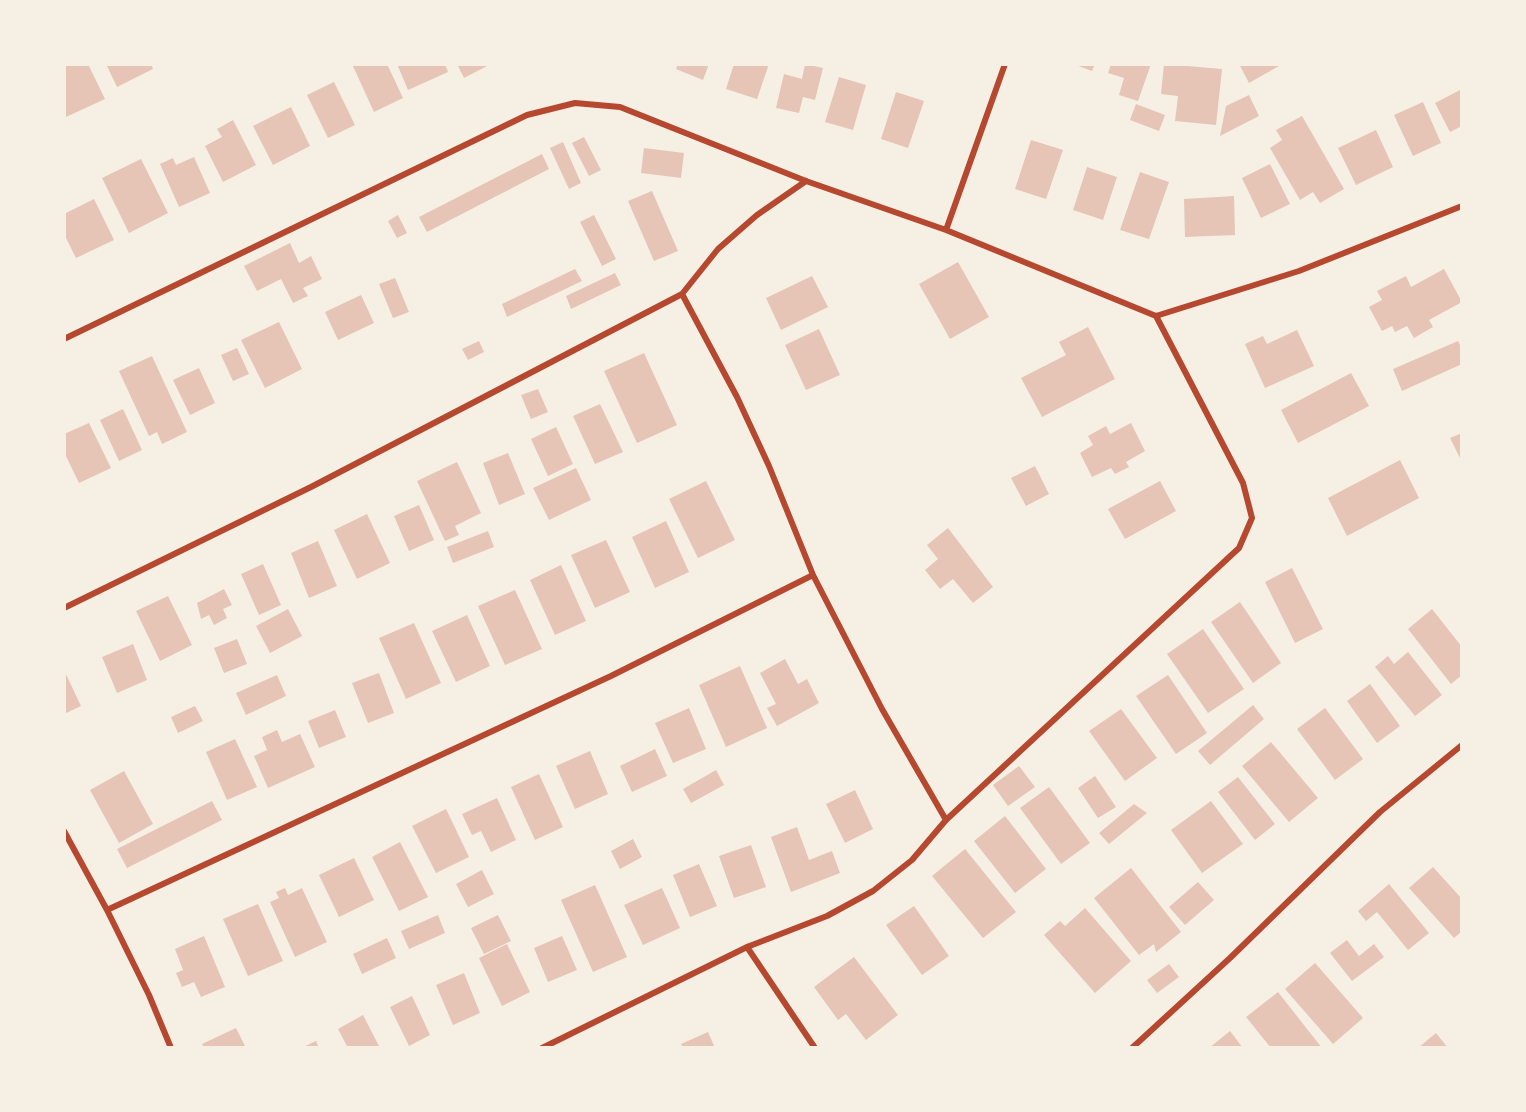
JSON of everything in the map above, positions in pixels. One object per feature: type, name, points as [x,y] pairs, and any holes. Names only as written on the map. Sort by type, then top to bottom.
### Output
[{"type":"street","points":[[946,230],[1005,64]]},
{"type":"street","points":[[64,339],[527,115],[575,103],[620,107],[806,181],[946,230],[1156,316],[1299,272],[1461,206]]},
{"type":"street","points":[[64,608],[311,487],[682,294],[718,249],[757,215],[806,181]]},
{"type":"street","points":[[682,294],[737,397],[770,466],[813,575],[882,708],[946,820]]},
{"type":"street","points":[[542,1047],[747,947],[827,916],[873,891],[912,860],[946,820],[1239,548],[1252,518],[1243,483],[1156,316]]},
{"type":"street","points":[[107,910],[600,680],[813,575]]},
{"type":"street","points":[[1132,1047],[1238,950],[1380,813],[1461,745]]},
{"type":"street","points":[[64,831],[107,910],[149,995],[171,1047]]},
{"type":"street","points":[[747,947],[815,1047]]},
{"type":"building","points":[[64,64],[88,64],[105,99],[66,117]]},
{"type":"building","points":[[106,64],[151,64],[153,69],[117,87]]},
{"type":"building","points":[[352,64],[387,64],[403,98],[374,112]]},
{"type":"building","points":[[397,64],[445,64],[448,72],[408,90]]},
{"type":"building","points":[[457,64],[491,64],[464,78]]},
{"type":"building","points":[[678,64],[709,64],[703,80],[676,69]]},
{"type":"building","points":[[734,64],[769,64],[757,99],[726,89]]},
{"type":"building","points":[[805,64],[823,68],[815,100],[803,97],[799,113],[776,108],[784,74],[802,79]]},
{"type":"building","points":[[1073,64],[1095,64],[1092,71]]},
{"type":"building","points":[[1111,64],[1151,64],[1138,101],[1119,95],[1124,78],[1108,73]]},
{"type":"building","points":[[1164,64],[1222,69],[1216,125],[1175,121],[1178,96],[1161,94]]},
{"type":"building","points":[[1239,64],[1278,64],[1279,66],[1249,83]]},
{"type":"building","points":[[839,77],[866,85],[853,130],[825,122]]},
{"type":"building","points":[[334,82],[355,125],[328,138],[307,95]]},
{"type":"building","points":[[1462,89],[1462,126],[1450,132],[1435,103]]},
{"type":"building","points":[[896,92],[924,101],[908,148],[881,139]]},
{"type":"building","points":[[1249,95],[1259,116],[1220,136],[1226,106]]},
{"type":"building","points":[[1423,102],[1441,143],[1413,156],[1394,115]]},
{"type":"building","points":[[1136,104],[1165,115],[1159,131],[1130,120]]},
{"type":"building","points":[[291,107],[310,146],[273,165],[253,126]]},
{"type":"building","points":[[1302,116],[1344,189],[1320,203],[1313,192],[1300,200],[1270,148],[1282,140],[1276,130]]},
{"type":"building","points":[[233,120],[256,165],[223,182],[205,146],[222,137],[217,129]]},
{"type":"building","points":[[1376,130],[1393,167],[1356,185],[1338,148]]},
{"type":"building","points":[[584,137],[601,170],[589,176],[572,143]]},
{"type":"building","points":[[1031,140],[1063,150],[1046,199],[1015,189]]},
{"type":"building","points":[[563,142],[581,183],[569,189],[550,148]]},
{"type":"building","points":[[644,148],[684,153],[681,178],[641,173]]},
{"type":"building","points":[[542,154],[549,169],[427,232],[419,217]]},
{"type":"building","points":[[194,157],[210,193],[179,207],[160,164],[173,158],[176,165]]},
{"type":"building","points":[[141,159],[168,213],[129,233],[102,178]]},
{"type":"building","points":[[1270,164],[1290,204],[1261,218],[1242,178]]},
{"type":"building","points":[[1087,167],[1117,177],[1103,220],[1073,210]]},
{"type":"building","points":[[1140,172],[1169,182],[1149,239],[1120,230]]},
{"type":"building","points":[[652,191],[678,251],[654,261],[628,201]]},
{"type":"building","points":[[1234,196],[1235,235],[1185,237],[1184,199]]},
{"type":"building","points":[[94,199],[114,240],[76,258],[64,234],[64,214]]},
{"type":"building","points":[[398,215],[407,233],[397,238],[388,221]]},
{"type":"building","points":[[594,215],[616,259],[602,266],[580,222]]},
{"type":"building","points":[[290,243],[299,263],[311,256],[322,279],[303,288],[308,296],[293,303],[281,279],[257,291],[244,266]]},
{"type":"building","points":[[958,262],[989,317],[950,339],[919,284]]},
{"type":"building","points":[[575,269],[582,281],[507,317],[502,304]]},
{"type":"building","points":[[1444,269],[1462,302],[1429,320],[1433,327],[1414,338],[1407,326],[1395,332],[1392,326],[1382,331],[1369,307],[1382,300],[1377,291],[1406,276],[1411,287]]},
{"type":"building","points":[[615,273],[621,285],[571,309],[566,296]]},
{"type":"building","points":[[812,276],[828,307],[781,330],[766,298]]},
{"type":"building","points":[[395,278],[409,312],[393,318],[379,284]]},
{"type":"building","points":[[361,295],[374,323],[338,340],[325,312]]},
{"type":"building","points":[[279,322],[302,369],[265,388],[241,340]]},
{"type":"building","points":[[1088,327],[1115,379],[1042,417],[1021,378],[1066,355],[1059,342]]},
{"type":"building","points":[[819,329],[840,375],[806,390],[785,345]]},
{"type":"building","points":[[1297,330],[1314,366],[1265,388],[1245,344],[1263,336],[1267,344]]},
{"type":"building","points":[[479,341],[484,352],[468,360],[462,349]]},
{"type":"building","points":[[1458,341],[1462,349],[1462,364],[1402,391],[1393,369]]},
{"type":"building","points":[[237,348],[249,374],[233,381],[221,355]]},
{"type":"building","points":[[644,353],[677,425],[637,443],[604,371]]},
{"type":"building","points":[[152,356],[187,432],[162,444],[157,432],[149,436],[119,371]]},
{"type":"building","points":[[199,368],[215,403],[190,415],[173,380]]},
{"type":"building","points":[[1351,373],[1369,406],[1298,443],[1281,410]]},
{"type":"building","points":[[538,389],[548,412],[531,419],[521,395]]},
{"type":"building","points":[[600,404],[623,452],[595,464],[573,416]]},
{"type":"building","points":[[123,409],[142,450],[119,461],[100,420]]},
{"type":"building","points":[[89,423],[111,468],[79,483],[64,452],[64,434]]},
{"type":"building","points":[[1131,423],[1145,451],[1126,462],[1129,467],[1115,474],[1111,468],[1092,477],[1080,453],[1093,445],[1088,436],[1106,426],[1110,434]]},
{"type":"building","points":[[556,427],[573,464],[548,476],[531,439]]},
{"type":"building","points":[[1462,433],[1462,462],[1450,438]]},
{"type":"building","points":[[508,453],[525,494],[499,505],[483,463]]},
{"type":"building","points":[[1400,460],[1419,498],[1347,536],[1328,498]]},
{"type":"building","points":[[457,462],[481,513],[455,526],[459,535],[445,541],[417,481]]},
{"type":"building","points":[[1035,466],[1049,494],[1026,506],[1011,478]]},
{"type":"building","points":[[576,468],[591,500],[549,520],[533,488]]},
{"type":"building","points":[[706,481],[735,540],[698,558],[669,499]]},
{"type":"building","points":[[1160,481],[1176,511],[1125,539],[1108,509]]},
{"type":"building","points":[[419,505],[434,540],[409,551],[394,516]]},
{"type":"building","points":[[367,514],[390,563],[357,579],[334,530]]},
{"type":"building","points":[[666,521],[689,572],[655,588],[632,537]]},
{"type":"building","points":[[948,528],[993,587],[973,603],[953,579],[940,589],[925,570],[938,559],[927,545]]},
{"type":"building","points":[[488,531],[494,547],[453,563],[447,547]]},
{"type":"building","points":[[606,540],[630,592],[595,608],[571,555]]},
{"type":"building","points":[[318,541],[337,586],[309,598],[291,553]]},
{"type":"building","points":[[263,564],[281,605],[259,615],[241,574]]},
{"type":"building","points":[[561,565],[586,621],[555,635],[530,580]]},
{"type":"building","points":[[1292,568],[1323,629],[1295,643],[1265,582]]},
{"type":"building","points":[[224,589],[232,605],[223,609],[227,618],[214,625],[209,615],[201,619],[197,603]]},
{"type":"building","points":[[515,590],[542,649],[505,665],[478,606]]},
{"type":"building","points":[[168,596],[192,645],[160,661],[136,611]]},
{"type":"building","points":[[1240,602],[1281,663],[1253,683],[1211,622]]},
{"type":"building","points":[[288,609],[302,636],[270,653],[256,626]]},
{"type":"building","points":[[1432,609],[1462,647],[1462,675],[1451,684],[1408,629]]},
{"type":"building","points":[[467,615],[490,666],[456,682],[432,631]]},
{"type":"building","points":[[414,623],[441,683],[406,699],[379,638]]},
{"type":"building","points":[[1203,629],[1244,689],[1208,713],[1167,654]]},
{"type":"building","points":[[237,639],[247,664],[224,673],[214,648]]},
{"type":"building","points":[[133,644],[147,680],[117,693],[102,657]]},
{"type":"building","points":[[1408,652],[1442,695],[1415,716],[1375,667],[1388,656],[1394,664]]},
{"type":"building","points":[[785,659],[798,684],[807,679],[819,703],[777,726],[767,708],[776,704],[760,673]]},
{"type":"building","points":[[740,666],[767,728],[726,747],[699,685]]},
{"type":"building","points":[[64,670],[81,706],[64,714]]},
{"type":"building","points":[[379,673],[394,713],[368,723],[352,683]]},
{"type":"building","points":[[277,675],[286,696],[246,715],[236,693]]},
{"type":"building","points":[[1168,675],[1207,733],[1176,754],[1136,696]]},
{"type":"building","points":[[1370,684],[1400,726],[1377,743],[1347,701]]},
{"type":"building","points":[[1253,705],[1264,719],[1210,765],[1198,751]]},
{"type":"building","points":[[195,706],[203,721],[178,733],[171,717]]},
{"type":"building","points":[[689,708],[706,749],[673,763],[655,723]]},
{"type":"building","points":[[1325,708],[1363,759],[1335,780],[1297,729]]},
{"type":"building","points":[[1121,709],[1157,758],[1125,781],[1089,731]]},
{"type":"building","points":[[335,710],[346,737],[319,748],[308,721]]},
{"type":"building","points":[[277,730],[282,742],[300,734],[315,767],[268,788],[254,756],[267,750],[262,737]]},
{"type":"building","points":[[235,739],[257,787],[227,800],[206,752]]},
{"type":"building","points":[[1271,742],[1318,798],[1289,822],[1242,766]]},
{"type":"building","points":[[655,749],[667,776],[632,792],[620,766]]},
{"type":"building","points":[[590,751],[608,794],[575,809],[556,766]]},
{"type":"building","points":[[1019,766],[1035,787],[1008,806],[993,785]]},
{"type":"building","points":[[716,770],[724,785],[691,803],[683,789]]},
{"type":"building","points":[[124,771],[153,824],[119,843],[90,790]]},
{"type":"building","points":[[539,774],[563,827],[535,840],[511,787]]},
{"type":"building","points":[[1095,776],[1116,807],[1098,818],[1078,788]]},
{"type":"building","points":[[1238,777],[1275,824],[1255,840],[1218,792]]},
{"type":"building","points":[[1049,787],[1090,843],[1061,864],[1020,808]]},
{"type":"building","points":[[855,790],[873,829],[845,843],[826,804]]},
{"type":"building","points":[[497,798],[516,840],[491,852],[481,831],[472,835],[462,814]]},
{"type":"building","points":[[212,801],[222,820],[127,868],[117,849]]},
{"type":"building","points":[[1211,801],[1243,844],[1202,873],[1171,830]]},
{"type":"building","points":[[1134,804],[1147,813],[1109,844],[1099,833]]},
{"type":"building","points":[[446,809],[469,857],[436,873],[412,826]]},
{"type":"building","points":[[1005,816],[1046,869],[1015,893],[974,841]]},
{"type":"building","points":[[797,827],[809,860],[832,851],[840,873],[791,892],[771,837]]},
{"type":"building","points":[[633,839],[642,857],[620,869],[611,851]]},
{"type":"building","points":[[400,842],[428,897],[399,911],[372,857]]},
{"type":"building","points":[[751,845],[766,887],[734,898],[719,856]]},
{"type":"building","points":[[965,849],[1016,912],[983,938],[932,876]]},
{"type":"building","points":[[354,858],[374,900],[339,917],[319,875]]},
{"type":"building","points":[[699,864],[717,906],[690,917],[673,875]]},
{"type":"building","points":[[1433,867],[1462,899],[1462,931],[1454,938],[1409,888]]},
{"type":"building","points":[[1131,868],[1181,932],[1156,952],[1154,944],[1139,955],[1094,898]]},
{"type":"building","points":[[482,870],[494,894],[468,907],[456,884]]},
{"type":"building","points":[[1198,882],[1214,900],[1185,925],[1169,907]]},
{"type":"building","points":[[1389,884],[1429,933],[1408,950],[1377,912],[1366,921],[1358,911]]},
{"type":"building","points":[[595,885],[627,957],[593,972],[561,900]]},
{"type":"building","points":[[285,888],[288,895],[302,888],[327,942],[295,957],[270,902],[279,898],[276,892]]},
{"type":"building","points":[[662,888],[680,928],[643,945],[624,905]]},
{"type":"building","points":[[258,904],[283,961],[248,976],[223,919]]},
{"type":"building","points":[[914,906],[949,956],[922,975],[886,925]]},
{"type":"building","points":[[1085,908],[1131,961],[1095,993],[1044,935],[1060,921],[1065,926]]},
{"type":"building","points":[[438,915],[445,933],[409,949],[401,931]]},
{"type":"building","points":[[498,915],[511,941],[484,954],[471,928]]},
{"type":"building","points":[[204,936],[225,987],[201,997],[194,982],[182,987],[176,973],[183,970],[175,949]]},
{"type":"building","points":[[562,936],[577,970],[548,982],[534,948]]},
{"type":"building","points":[[387,938],[396,958],[362,974],[353,954]]},
{"type":"building","points":[[1347,940],[1359,956],[1374,944],[1384,957],[1352,981],[1330,953]]},
{"type":"building","points":[[507,944],[530,992],[502,1006],[479,958]]},
{"type":"building","points":[[854,957],[898,1015],[866,1040],[846,1014],[838,1020],[814,987]]},
{"type":"building","points":[[1315,963],[1363,1018],[1333,1044],[1285,989]]},
{"type":"building","points":[[1169,964],[1179,977],[1157,993],[1147,980]]},
{"type":"building","points":[[464,973],[480,1013],[453,1025],[436,985]]},
{"type":"building","points":[[1278,992],[1322,1048],[1271,1048],[1246,1017]]},
{"type":"building","points":[[412,996],[430,1035],[409,1046],[390,1007]]},
{"type":"building","points":[[363,1015],[380,1048],[348,1048],[338,1029]]},
{"type":"building","points":[[236,1028],[246,1048],[204,1048],[202,1044]]},
{"type":"building","points":[[1230,1031],[1243,1048],[1209,1048]]},
{"type":"building","points":[[708,1032],[715,1048],[683,1048],[681,1044]]},
{"type":"building","points":[[1436,1033],[1448,1048],[1418,1048]]},
{"type":"building","points":[[316,1041],[319,1048],[301,1048]]}]
